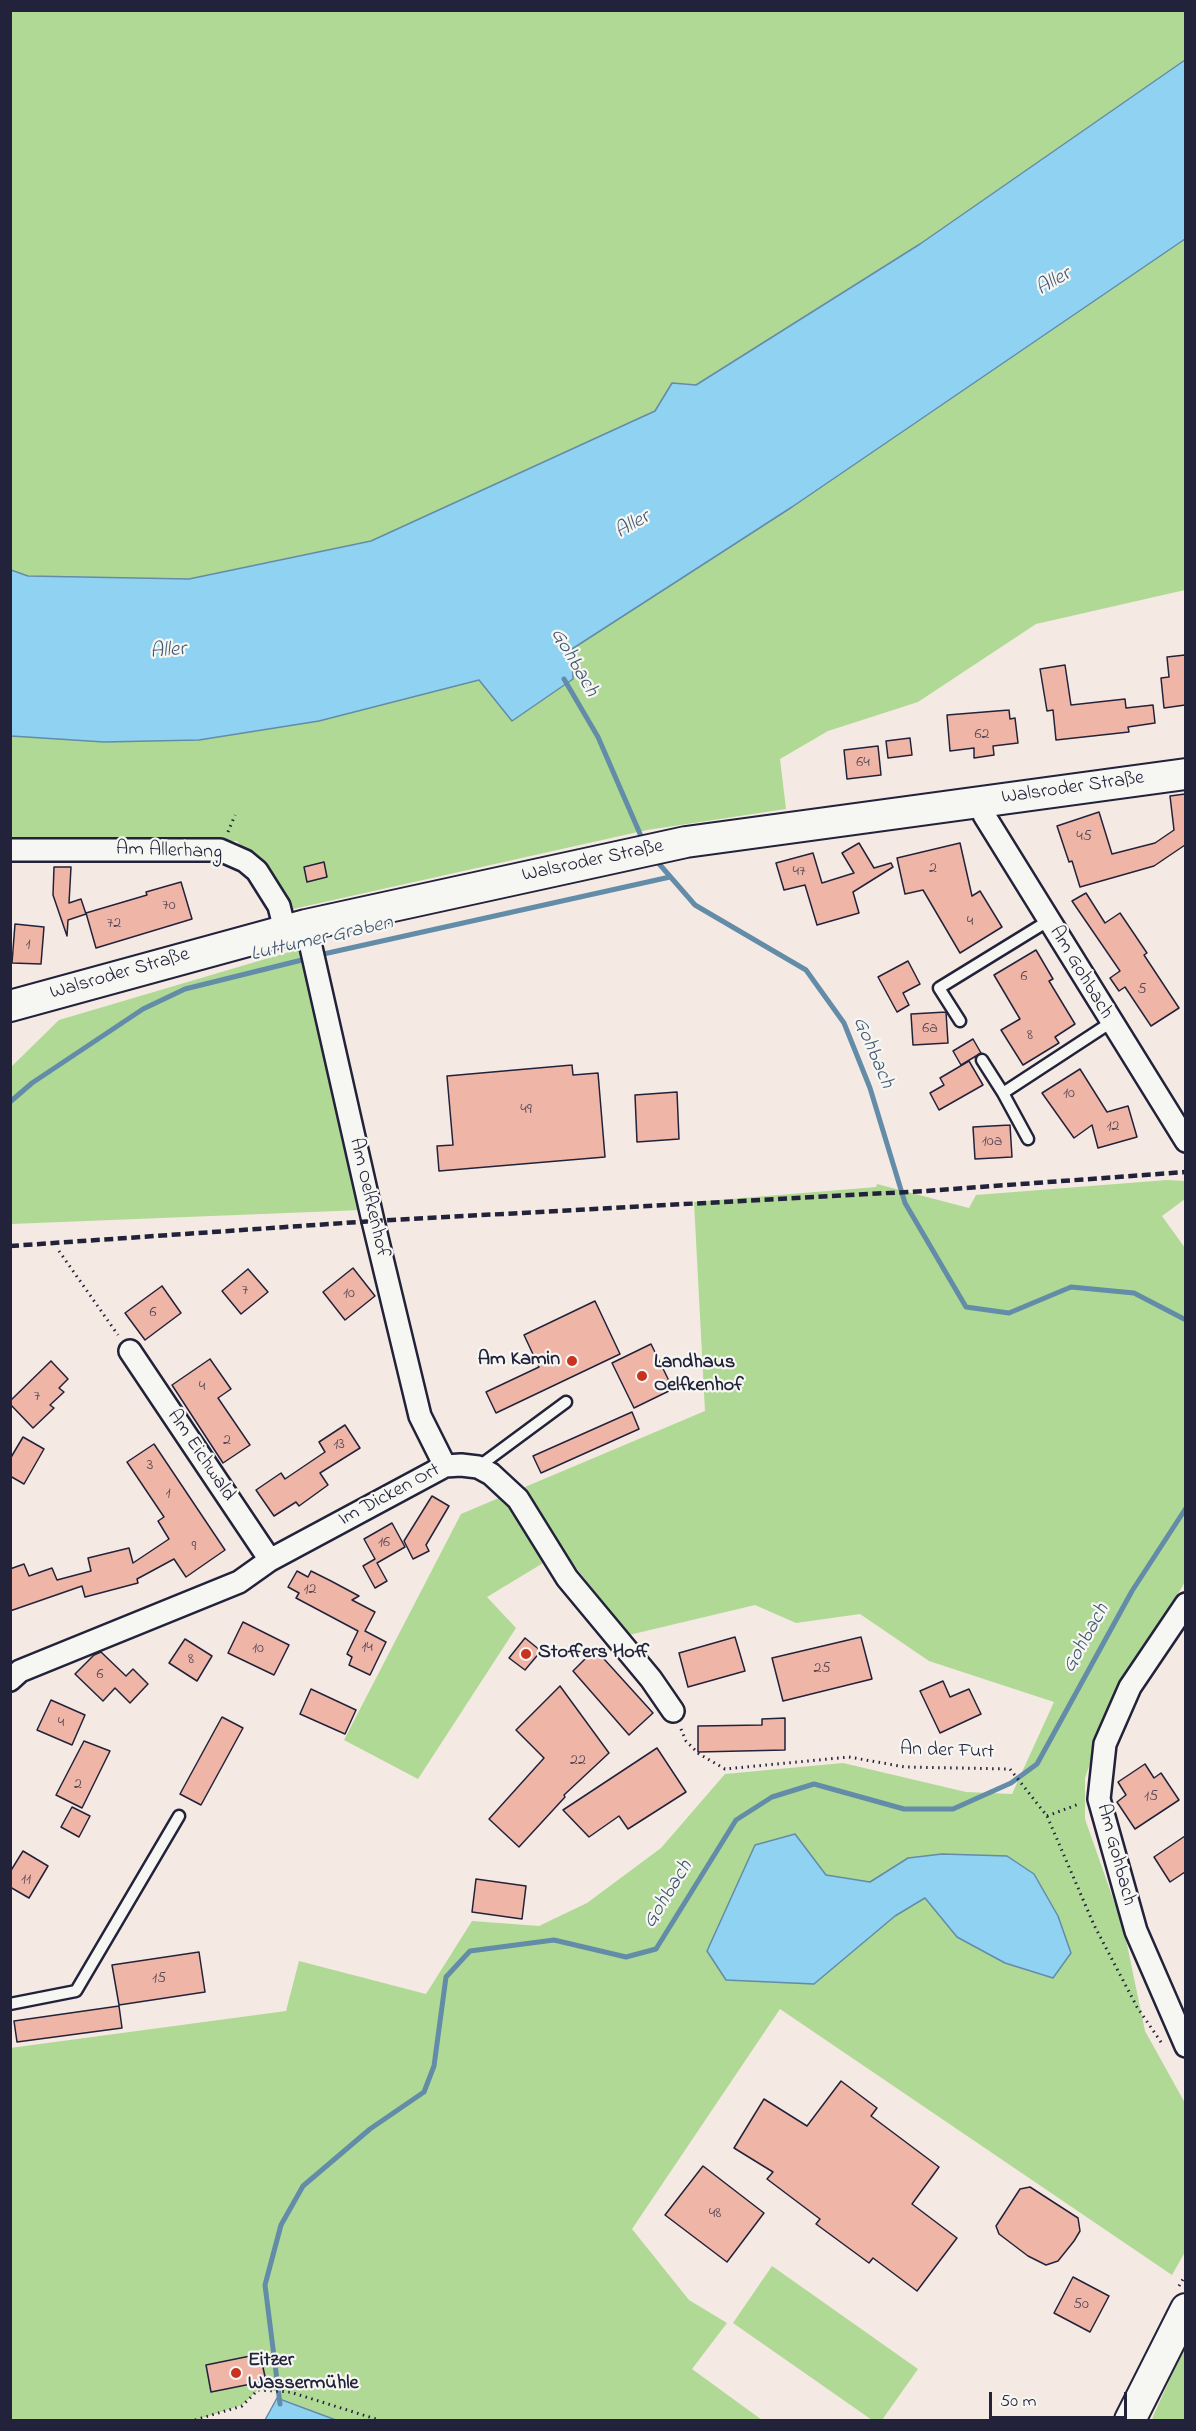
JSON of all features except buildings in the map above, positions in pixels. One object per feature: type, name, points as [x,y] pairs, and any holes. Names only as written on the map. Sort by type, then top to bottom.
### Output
[{"type":"main road","name":"Walsroder Straße","points":[[10,1006],[300,932],[686,842],[1185,774]]},
{"type":"main road","points":[[1130,2421],[1185,2309]]},
{"type":"street","name":"Am Gohbach","points":[[982,802],[984,815],[1110,1023],[1185,1141]]},
{"type":"street","name":"Am Allerhang","points":[[10,850],[220,850],[245,861],[262,878],[279,906],[300,932]]},
{"type":"street","name":"Am Oelfkenhof","points":[[300,932],[317,971],[372,1221],[420,1416],[445,1466]]},
{"type":"street","name":"Am Eichwald","points":[[130,1351],[270,1560]]},
{"type":"street","name":"Im Dicken Ort","points":[[14,1674],[239,1582],[270,1560],[445,1466],[478,1467]]},
{"type":"street","points":[[478,1467],[503,1483],[518,1499],[567,1578],[651,1679],[674,1711]]},
{"type":"street","name":"Am Gohbach","points":[[1179,2038],[1136,1931],[1099,1799],[1099,1778],[1105,1744],[1130,1687],[1185,1604]]},
{"type":"lane","points":[[960,1021],[939,988],[1048,921]]},
{"type":"lane","points":[[1003,1093],[1110,1023]]},
{"type":"lane","points":[[982,1060],[1028,1139]]},
{"type":"lane","points":[[478,1467],[566,1402]]},
{"type":"lane","points":[[10,2004],[76,1991],[179,1816]]},
{"type":"path","points":[[231,824],[235,815]]},
{"type":"path","points":[[59,1251],[130,1351]]},
{"type":"path","name":"An der Furt","points":[[674,1711],[686,1741],[699,1754],[725,1769],[849,1757],[905,1767],[1010,1769],[1047,1816],[1094,1925],[1137,2007],[1179,2038]]},
{"type":"path","points":[[1047,1816],[1068,1807]]},
{"type":"path","points":[[195,2421],[242,2406],[258,2390],[290,2392],[379,2421]]},
{"type":"green space","points":[[11,11],[1185,11],[1185,590],[1036,624],[918,702],[828,731],[780,759],[786,809],[647,830],[293,909],[237,841],[11,838]]},
{"type":"green space","points":[[306,947],[362,1210],[11,1224],[11,1067],[59,1020]]},
{"type":"green space","points":[[1167,1180],[1185,1181],[1185,1199],[1162,1216],[1185,1248],[1185,1582],[1123,1686],[1096,1746],[1085,1778],[1085,1819],[1124,1930],[1145,2031],[1185,2103],[1185,2252],[1172,2275],[780,2009],[632,2229],[689,2300],[727,2323],[692,2369],[762,2420],[337,2420],[277,2397],[280,2391],[258,2390],[242,2405],[196,2420],[11,2420],[10,2048],[286,2011],[299,1961],[426,1994],[472,1921],[539,1926],[587,1903],[661,1848],[725,1774],[843,1763],[966,1792],[1012,1794],[1054,1702],[929,1661],[860,1614],[796,1623],[755,1605],[629,1635],[563,1551],[487,1597],[516,1628],[418,1779],[344,1740],[461,1514],[705,1411],[694,1202],[876,1187],[877,1184],[969,1208],[976,1195]],"holes":[[[795,1834],[826,1875],[870,1882],[908,1858],[957,1937],[925,1898],[895,1916],[707,1950]]]},
{"type":"green space","points":[[772,2266],[918,2369],[882,2420],[872,2420],[733,2323]]},
{"type":"green space","points":[[1185,2346],[1185,2420],[1152,2420],[1154,2414]]},
{"type":"water","name":"Aller","points":[[1185,60],[1185,239],[792,507],[572,649],[573,679],[512,721],[479,680],[319,721],[199,740],[104,742],[11,736],[11,570],[28,576],[189,579],[371,541],[655,411],[672,383],[696,385],[920,244]]},
{"type":"water","points":[[795,1834],[826,1875],[870,1882],[908,1858],[942,1854],[1007,1856],[1034,1874],[1058,1916],[1071,1953],[1053,1978],[1005,1963],[957,1937],[925,1898],[895,1916],[814,1984],[726,1980],[707,1951],[755,1845]]},
{"type":"water","points":[[277,2398],[336,2420],[265,2420]]},
{"type":"waterway","name":"Gohbach","points":[[564,679],[598,737],[644,843]]},
{"type":"waterway","name":"Gohbach","points":[[654,858],[695,905],[806,970],[844,1023],[870,1088],[905,1203],[966,1307],[1009,1313],[1071,1287],[1134,1293],[1186,1320]]},
{"type":"waterway","name":"Luttumer Graben","points":[[319,955],[670,877]]},
{"type":"waterway","name":"Luttumer Graben","points":[[10,1102],[32,1083],[143,1009],[185,989],[310,958]]},
{"type":"waterway","name":"Gohbach","points":[[280,2404],[265,2285],[281,2225],[303,2186],[370,2129],[424,2092],[434,2066],[446,1977],[470,1951],[554,1940],[626,1957],[656,1949],[736,1820],[772,1797],[814,1784],[904,1809],[953,1809],[1011,1783],[1037,1764],[1132,1591],[1186,1508]]},
{"type":"railway","points":[[10,1246],[373,1221],[925,1191],[1186,1172]]},
{"type":"place","name":"Am Kamin","points":[[572,1361]]},
{"type":"place","name":"Landhaus Oelfkenhof","points":[[642,1376]]},
{"type":"place","name":"Stoffers Hoff","points":[[526,1654]]},
{"type":"place","name":"Eitzer Wassermühle","points":[[236,2373]]}]
